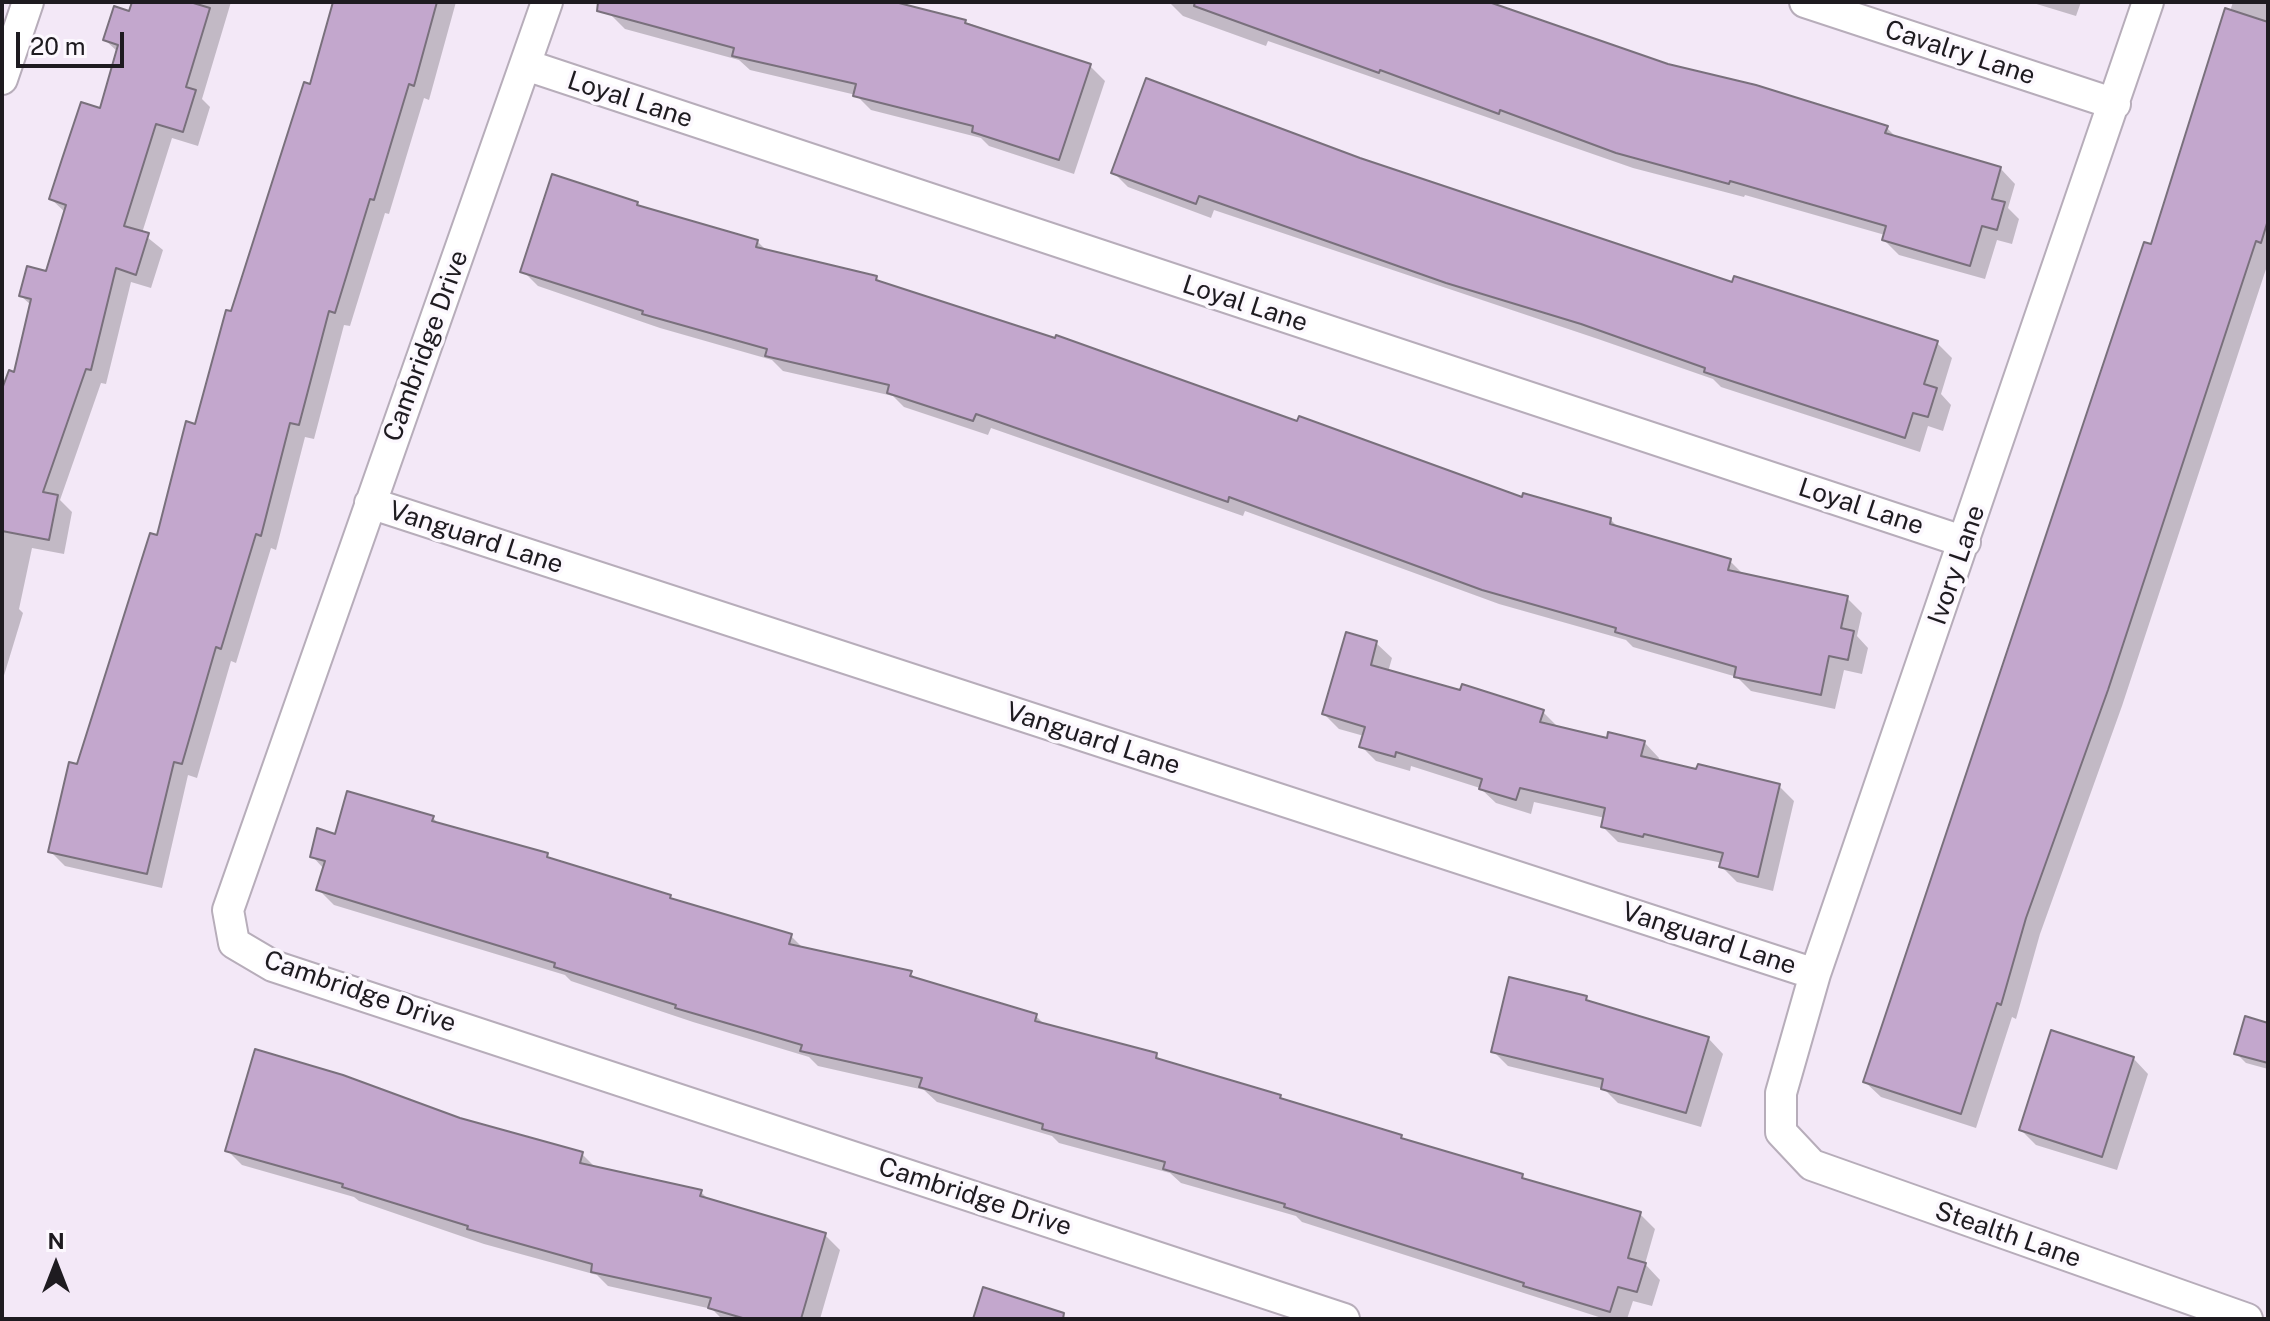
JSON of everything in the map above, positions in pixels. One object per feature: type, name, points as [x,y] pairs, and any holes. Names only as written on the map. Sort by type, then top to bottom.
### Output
[{"type":"street","points":[[2,79],[28,2]]},
{"type":"street","name":"Cambridge Drive","points":[[547,2],[228,910],[234,943],[273,966],[1344,1319]]},
{"type":"street","name":"Cavalry Lane","points":[[1805,2],[2115,104]]},
{"type":"street","name":"Ivory Lane","points":[[1781,1132],[1781,1093],[1815,974],[2148,2]]},
{"type":"street","name":"Loyal Lane","points":[[526,65],[1965,542]]},
{"type":"street","name":"Vanguard Lane","points":[[370,503],[1815,974]]},
{"type":"street","name":"Stealth Lane","points":[[1781,1132],[1812,1165],[2247,1319]]},
{"type":"building","points":[[132,2],[190,2],[210,8],[186,87],[196,90],[183,132],[156,124],[124,226],[149,233],[136,275],[116,268],[91,370],[86,369],[43,492],[58,495],[49,540],[2,531],[2,389],[9,370],[14,372],[31,299],[19,296],[27,266],[46,271],[66,205],[49,199],[81,102],[100,108],[118,45],[103,40],[114,6],[129,11]]},
{"type":"building","points":[[333,2],[437,2],[414,86],[409,84],[335,313],[329,311],[299,425],[290,423],[261,536],[256,534],[221,649],[216,647],[182,764],[174,762],[147,874],[48,852],[69,762],[77,764],[150,533],[157,535],[186,421],[195,424],[226,310],[231,311],[304,82],[310,84]]},
{"type":"building","points":[[598,2],[895,2],[966,20],[965,23],[1091,64],[1059,160],[972,132],[973,126],[853,96],[856,84],[732,56],[734,48],[597,11]]},
{"type":"building","points":[[1195,2],[1489,2],[1668,64],[1756,85],[1888,126],[1885,133],[2001,167],[1992,199],[2005,202],[1997,230],[1982,226],[1970,266],[1882,240],[1886,226],[1730,181],[1729,184],[1616,153],[1500,110],[1499,114],[1380,70],[1379,73],[1194,6]]},
{"type":"building","points":[[2225,8],[2268,22],[2268,220],[2261,243],[2256,241],[2108,690],[2026,918],[2001,1005],[1997,1003],[1961,1114],[1863,1082],[2144,242],[2151,244]]},
{"type":"building","points":[[1146,78],[1360,158],[1732,282],[1734,276],[1938,341],[1924,384],[1937,388],[1928,417],[1913,413],[1905,438],[1704,372],[1705,368],[1581,324],[1446,283],[1199,196],[1196,204],[1111,173]]},
{"type":"building","points":[[552,174],[638,202],[637,205],[758,240],[756,247],[877,276],[876,280],[1055,338],[1056,335],[1297,421],[1299,416],[1522,497],[1523,493],[1611,518],[1610,524],[1731,559],[1728,570],[1848,596],[1841,628],[1854,631],[1848,660],[1829,656],[1821,695],[1734,677],[1736,667],[1615,632],[1616,628],[1482,590],[1229,497],[1228,502],[976,414],[973,421],[887,393],[889,385],[765,356],[767,349],[642,314],[643,311],[520,272]]},
{"type":"building","points":[[1346,632],[1377,641],[1371,665],[1460,690],[1462,684],[1544,710],[1540,722],[1607,738],[1608,732],[1645,741],[1641,756],[1696,769],[1698,764],[1780,784],[1758,877],[1719,867],[1723,853],[1601,827],[1605,808],[1520,788],[1516,800],[1479,789],[1482,779],[1396,752],[1395,757],[1359,747],[1365,727],[1322,714]]},
{"type":"building","points":[[347,791],[434,816],[432,821],[548,853],[547,857],[671,895],[670,898],[792,934],[789,944],[912,971],[910,976],[1037,1014],[1035,1021],[1157,1053],[1156,1058],[1281,1095],[1280,1098],[1402,1135],[1401,1138],[1523,1174],[1522,1178],[1641,1212],[1628,1258],[1646,1263],[1637,1292],[1618,1287],[1610,1312],[1523,1286],[1524,1283],[1284,1207],[1285,1204],[1163,1169],[1165,1162],[1042,1129],[1043,1124],[919,1087],[922,1078],[800,1051],[802,1045],[675,1008],[676,1005],[554,967],[555,963],[316,890],[325,861],[310,857],[317,828],[335,834]]},
{"type":"building","points":[[1509,977],[1587,996],[1586,1000],[1709,1037],[1686,1113],[1601,1089],[1603,1079],[1491,1052]]},
{"type":"building","points":[[2245,1016],[2268,1023],[2268,1063],[2234,1054]]},
{"type":"building","points":[[2051,1030],[2134,1057],[2102,1157],[2019,1130]]},
{"type":"building","points":[[255,1049],[343,1075],[460,1118],[583,1152],[580,1163],[702,1190],[700,1196],[826,1233],[801,1319],[746,1319],[708,1308],[711,1298],[591,1272],[592,1264],[467,1229],[468,1226],[342,1187],[343,1184],[225,1151]]},
{"type":"building","points":[[983,1287],[1064,1313],[1063,1319],[973,1319]]}]
